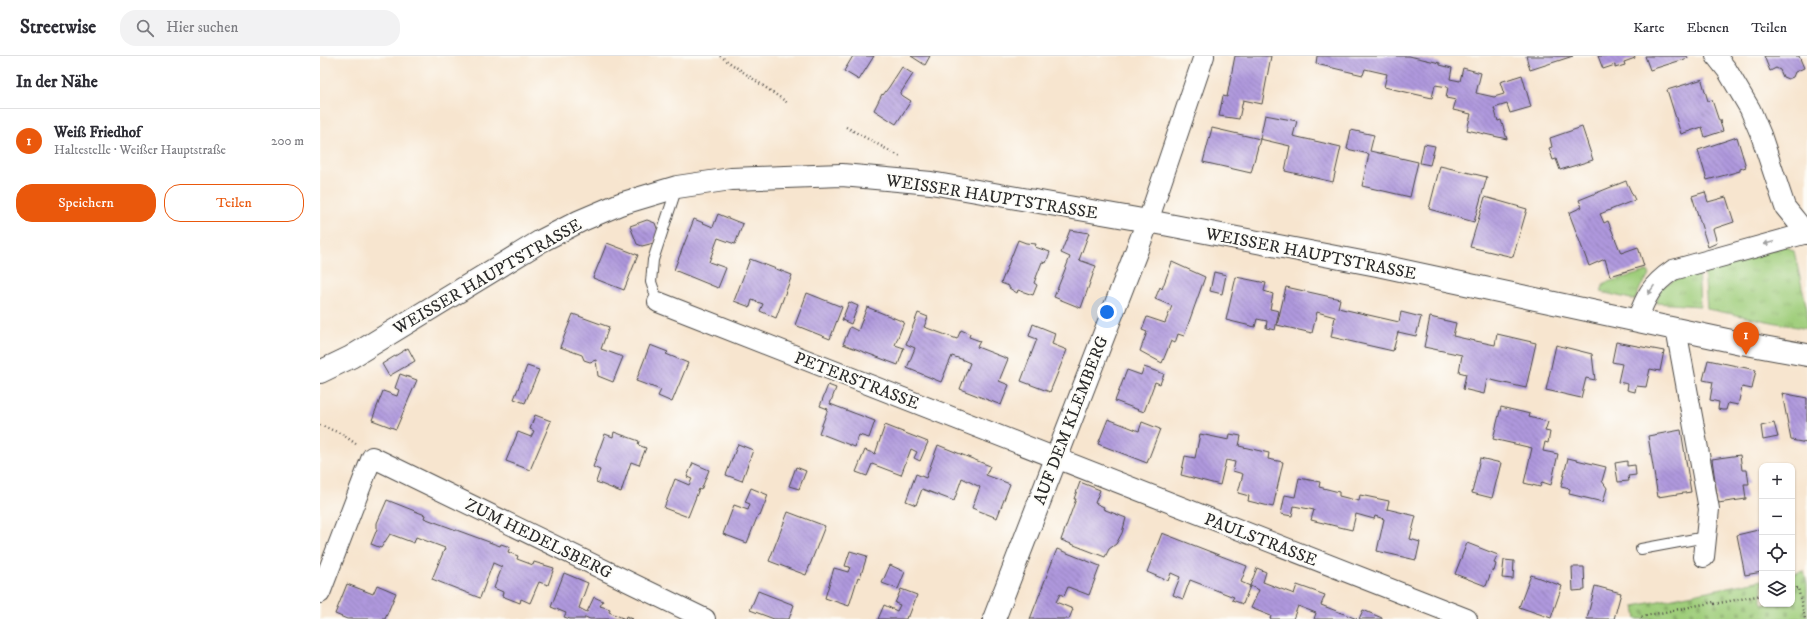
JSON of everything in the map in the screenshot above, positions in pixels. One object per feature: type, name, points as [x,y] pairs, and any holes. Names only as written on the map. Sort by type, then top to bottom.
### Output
[{"type":"street","points":[[1148,221],[1204,56]]},
{"type":"street","points":[[1637,320],[1645,298],[1658,280],[1673,270],[1807,233],[1785,207],[1761,135],[1750,109],[1728,70],[1716,56]]},
{"type":"street","name":"WEISSER HAUPTSTRASSE","points":[[320,372],[350,357],[541,241],[580,221],[620,204],[677,188],[731,179],[842,175],[931,183],[1148,221],[1377,265],[1676,329],[1807,355]]},
{"type":"street","name":"AUF DEM KLEMBERG","points":[[994,619],[1148,221]]},
{"type":"street","name":"PETERSTRASSE","points":[[658,302],[1056,458]]},
{"type":"street","points":[[1676,329],[1709,509],[1704,558]]},
{"type":"street","points":[[320,593],[372,457]]},
{"type":"street","name":"ZUM HEDELSBERG","points":[[372,457],[705,619]]},
{"type":"street","name":"PAULSTRASSE","points":[[1056,458],[1467,619]]},
{"type":"lane","points":[[658,302],[651,282],[653,260],[677,188]]},
{"type":"lane","points":[[1640,549],[1706,537]]},
{"type":"path","points":[[720,56],[788,103]]},
{"type":"path","points":[[846,127],[906,159]]},
{"type":"path","points":[[320,425],[342,434],[372,457]]},
{"type":"path","points":[[1795,588],[1798,588],[1805,619]]},
{"type":"path","points":[[1641,619],[1640,617],[1759,596]]},
{"type":"green space","points":[[1785,246],[1794,251],[1807,309],[1807,329],[1707,309],[1704,267]]},
{"type":"green space","points":[[1698,268],[1700,306],[1656,303],[1661,287]]},
{"type":"green space","points":[[1648,271],[1650,275],[1641,286],[1635,300],[1601,292],[1604,283]]},
{"type":"green space","points":[[1804,571],[1807,584],[1807,619],[1636,619],[1634,606],[1759,581],[1759,607],[1795,607],[1795,573]]},
{"type":"building","points":[[853,56],[874,56],[859,80],[844,71]]},
{"type":"building","points":[[911,56],[930,56],[925,65]]},
{"type":"building","points":[[1235,56],[1271,56],[1262,104],[1243,100],[1239,119],[1219,116],[1223,96],[1227,97]]},
{"type":"building","points":[[1317,56],[1409,56],[1440,63],[1440,65],[1452,68],[1450,79],[1460,81],[1463,68],[1481,73],[1476,93],[1494,97],[1504,94],[1500,82],[1522,75],[1531,107],[1510,113],[1507,104],[1494,108],[1498,121],[1501,120],[1507,139],[1467,130],[1471,114],[1453,110],[1456,100],[1446,98],[1448,87],[1435,85],[1432,98],[1384,87],[1387,74],[1365,69],[1363,75],[1316,64]]},
{"type":"building","points":[[1526,56],[1573,56],[1530,70]]},
{"type":"building","points":[[1598,56],[1634,56],[1635,58],[1624,62],[1625,65],[1615,68],[1615,65],[1603,69]]},
{"type":"building","points":[[1645,56],[1687,56],[1688,58],[1650,70]]},
{"type":"building","points":[[1764,56],[1799,56],[1804,68],[1795,72],[1793,77],[1788,79],[1783,77],[1780,70],[1776,68],[1770,71]]},
{"type":"building","points":[[902,67],[913,74],[900,94],[911,101],[896,124],[874,110],[882,94],[883,95],[889,87]]},
{"type":"building","points":[[1703,79],[1702,81],[1708,101],[1712,100],[1719,121],[1722,121],[1720,122],[1723,131],[1705,137],[1702,127],[1681,134],[1667,90]]},
{"type":"building","points":[[1265,115],[1297,121],[1293,136],[1341,147],[1333,182],[1285,171],[1290,146],[1260,139]]},
{"type":"building","points":[[1582,127],[1593,160],[1560,170],[1556,159],[1553,160],[1549,148],[1552,147],[1550,138]]},
{"type":"building","points":[[1212,128],[1260,139],[1251,173],[1203,162]]},
{"type":"building","points":[[1351,130],[1374,135],[1370,151],[1418,162],[1410,197],[1362,186],[1369,154],[1347,149]]},
{"type":"building","points":[[1737,137],[1746,167],[1740,169],[1740,171],[1707,180],[1698,150]]},
{"type":"building","points":[[1424,144],[1435,146],[1430,165],[1420,163]]},
{"type":"building","points":[[1440,166],[1487,177],[1474,222],[1429,209]]},
{"type":"building","points":[[1626,181],[1635,200],[1600,214],[1604,223],[1608,221],[1621,253],[1638,247],[1644,266],[1610,276],[1605,259],[1589,266],[1569,213],[1582,207],[1579,200]]},
{"type":"building","points":[[1705,192],[1708,202],[1726,197],[1734,222],[1713,229],[1717,243],[1708,247],[1692,196]]},
{"type":"building","points":[[1485,197],[1527,209],[1513,257],[1470,247]]},
{"type":"building","points":[[718,214],[743,224],[735,244],[718,238],[709,262],[726,268],[718,288],[674,270],[694,219],[713,227]]},
{"type":"building","points":[[647,220],[655,223],[658,231],[654,243],[642,246],[637,244],[630,226]]},
{"type":"building","points":[[1070,230],[1089,233],[1079,260],[1096,266],[1081,308],[1054,297],[1070,257],[1061,253]]},
{"type":"building","points":[[1018,240],[1036,244],[1035,247],[1050,252],[1046,263],[1042,262],[1034,283],[1037,285],[1033,295],[1018,290],[1017,293],[1009,288],[1009,286],[1001,283]]},
{"type":"building","points":[[607,243],[638,255],[624,290],[593,278]]},
{"type":"building","points":[[750,259],[792,275],[776,318],[760,311],[763,304],[752,300],[750,307],[734,301]]},
{"type":"building","points":[[1172,262],[1205,277],[1184,336],[1178,334],[1175,343],[1171,341],[1162,363],[1140,351],[1147,332],[1142,330],[1147,317],[1165,323],[1172,306],[1155,299],[1160,287],[1162,289]]},
{"type":"building","points":[[1214,272],[1226,275],[1222,294],[1210,291]]},
{"type":"building","points":[[1236,277],[1266,283],[1264,291],[1273,294],[1270,309],[1279,311],[1275,330],[1266,328],[1267,321],[1257,319],[1255,327],[1226,320]]},
{"type":"building","points":[[1286,287],[1340,299],[1338,308],[1399,322],[1401,312],[1421,317],[1416,336],[1398,332],[1393,351],[1331,337],[1335,317],[1317,312],[1312,333],[1277,325]]},
{"type":"building","points":[[807,293],[842,307],[830,339],[795,325]]},
{"type":"building","points":[[849,302],[858,306],[851,324],[842,320]]},
{"type":"building","points":[[867,307],[904,322],[895,345],[904,348],[898,365],[843,344],[850,327],[858,331]]},
{"type":"building","points":[[918,313],[928,317],[924,327],[957,339],[961,330],[970,334],[969,337],[980,341],[977,347],[1008,359],[999,381],[1009,385],[1001,405],[960,389],[970,363],[961,359],[952,356],[941,382],[907,368],[915,348],[906,344]]},
{"type":"building","points":[[573,314],[609,327],[601,349],[623,357],[613,382],[598,376],[596,360],[590,362],[584,360],[582,355],[560,347]]},
{"type":"building","points":[[1430,317],[1456,323],[1453,336],[1495,345],[1497,334],[1536,343],[1526,388],[1487,379],[1484,394],[1463,389],[1466,374],[1459,372],[1462,355],[1424,347]]},
{"type":"building","points":[[1033,324],[1055,333],[1052,344],[1067,350],[1050,392],[1021,381],[1037,339],[1029,336]]},
{"type":"building","points":[[1616,342],[1664,351],[1660,371],[1650,369],[1646,387],[1636,386],[1635,392],[1627,390],[1628,384],[1618,382],[1622,364],[1612,362]]},
{"type":"building","points":[[650,345],[668,352],[666,354],[688,363],[672,402],[658,396],[661,390],[636,381]]},
{"type":"building","points":[[1556,345],[1592,354],[1595,380],[1586,378],[1581,398],[1546,390]]},
{"type":"building","points":[[408,348],[415,361],[389,376],[382,364]]},
{"type":"building","points":[[1708,360],[1756,370],[1752,389],[1742,387],[1738,405],[1728,403],[1726,410],[1722,410],[1718,409],[1719,402],[1710,400],[1713,382],[1703,380]]},
{"type":"building","points":[[527,366],[539,370],[525,403],[514,399]]},
{"type":"building","points":[[1144,367],[1164,374],[1160,384],[1155,382],[1144,412],[1115,401],[1127,370],[1141,375]]},
{"type":"building","points":[[400,374],[417,380],[396,429],[372,420],[383,391],[397,396],[399,390],[395,388]]},
{"type":"building","points":[[828,385],[836,388],[830,404],[875,421],[869,438],[859,435],[855,447],[819,433],[828,409],[820,406]]},
{"type":"building","points":[[1782,393],[1807,398],[1807,443],[1791,440]]},
{"type":"building","points":[[1501,407],[1530,414],[1529,417],[1548,422],[1545,431],[1550,432],[1548,443],[1545,442],[1543,451],[1558,454],[1551,485],[1542,482],[1540,487],[1524,483],[1532,448],[1493,439]]},
{"type":"building","points":[[535,415],[551,421],[530,470],[506,461],[518,432],[531,437],[534,431],[530,429]]},
{"type":"building","points":[[1108,419],[1139,431],[1142,422],[1160,429],[1147,463],[1098,444]]},
{"type":"building","points":[[1774,423],[1778,437],[1763,440],[1761,426]]},
{"type":"building","points":[[885,425],[928,442],[920,461],[914,458],[917,452],[911,449],[901,475],[872,464],[867,476],[856,472],[865,450],[875,454]]},
{"type":"building","points":[[1681,430],[1691,492],[1658,497],[1648,436]]},
{"type":"building","points":[[614,432],[639,441],[638,445],[646,448],[639,465],[631,462],[621,492],[596,482],[600,470],[593,467],[605,434],[613,437]]},
{"type":"building","points":[[1200,434],[1229,440],[1230,434],[1241,436],[1239,446],[1269,453],[1268,459],[1283,462],[1273,507],[1248,501],[1249,496],[1238,493],[1243,474],[1233,471],[1235,462],[1226,460],[1220,485],[1181,475],[1185,456],[1195,458]]},
{"type":"building","points":[[738,444],[753,450],[742,481],[726,475]]},
{"type":"building","points":[[938,445],[990,466],[986,475],[1010,484],[997,518],[972,508],[980,487],[962,478],[954,501],[922,489],[916,505],[906,501],[916,474],[926,478]]},
{"type":"building","points":[[1740,455],[1742,470],[1747,470],[1749,484],[1744,484],[1746,499],[1718,503],[1712,459]]},
{"type":"building","points":[[1480,458],[1501,463],[1492,498],[1472,493]]},
{"type":"building","points":[[1568,458],[1606,467],[1602,481],[1607,488],[1603,502],[1569,494],[1570,489],[1561,487]]},
{"type":"building","points":[[1627,461],[1627,466],[1635,465],[1636,475],[1628,476],[1629,481],[1618,482],[1615,463]]},
{"type":"building","points":[[693,463],[709,470],[701,490],[699,489],[688,517],[664,508],[675,479],[689,485],[692,479],[687,477]]},
{"type":"building","points":[[796,467],[806,471],[799,489],[789,486]]},
{"type":"building","points":[[1299,478],[1320,482],[1319,487],[1339,492],[1339,496],[1359,501],[1360,495],[1389,501],[1387,509],[1416,516],[1410,539],[1420,542],[1416,560],[1377,551],[1384,519],[1375,516],[1374,519],[1356,514],[1352,530],[1311,520],[1314,510],[1294,506],[1292,516],[1281,514],[1285,495],[1295,497]]},
{"type":"building","points":[[1080,482],[1100,490],[1095,503],[1104,507],[1103,509],[1126,518],[1122,533],[1116,544],[1109,549],[1105,557],[1061,540],[1076,499],[1074,499]]},
{"type":"building","points":[[751,488],[768,495],[747,543],[723,534],[734,505],[748,510],[750,504],[745,502]]},
{"type":"building","points":[[387,500],[425,515],[424,518],[500,546],[501,544],[510,547],[508,552],[518,556],[517,559],[533,565],[534,562],[554,568],[548,585],[539,582],[530,603],[521,599],[520,603],[502,596],[503,592],[494,588],[502,567],[493,563],[480,598],[432,579],[445,548],[416,537],[414,543],[390,534],[381,548],[371,544],[377,529],[377,523]]},
{"type":"building","points":[[788,512],[825,526],[806,575],[769,561]]},
{"type":"building","points":[[1759,530],[1759,573],[1745,575],[1737,535]]},
{"type":"building","points":[[1162,533],[1247,566],[1241,582],[1250,586],[1243,604],[1232,600],[1234,597],[1190,580],[1183,599],[1173,595],[1180,577],[1171,573],[1168,581],[1147,572]]},
{"type":"building","points":[[1467,543],[1498,555],[1494,563],[1496,564],[1494,571],[1492,570],[1486,586],[1455,574]]},
{"type":"building","points":[[1057,549],[1100,566],[1089,595],[1068,587],[1064,596],[1060,594],[1056,602],[1073,609],[1069,619],[1030,619]]},
{"type":"building","points":[[850,551],[867,556],[860,578],[858,577],[849,606],[825,598],[834,568],[848,572],[850,567],[845,566]]},
{"type":"building","points":[[1504,560],[1514,561],[1513,579],[1502,578]]},
{"type":"building","points":[[890,565],[905,572],[898,589],[882,583]]},
{"type":"building","points":[[1572,567],[1584,567],[1585,590],[1573,591]]},
{"type":"building","points":[[1257,568],[1266,572],[1263,582],[1294,594],[1297,585],[1325,595],[1321,605],[1357,619],[1314,619],[1316,613],[1298,606],[1293,619],[1270,619],[1271,616],[1251,608],[1259,590],[1250,586]]},
{"type":"building","points":[[564,573],[588,583],[579,608],[587,612],[594,597],[603,601],[600,606],[610,609],[609,612],[625,619],[590,619],[585,617],[585,619],[570,619],[564,617],[566,613],[551,607]]},
{"type":"building","points":[[1531,575],[1562,586],[1551,618],[1519,607]]},
{"type":"building","points":[[347,584],[373,594],[377,585],[396,593],[385,619],[347,619],[335,614]]},
{"type":"building","points":[[1595,586],[1621,593],[1614,619],[1587,619]]},
{"type":"building","points":[[901,589],[917,595],[909,616],[907,616],[906,619],[878,619],[884,605],[897,611],[900,605],[895,603]]},
{"type":"building","points":[[758,591],[794,605],[789,619],[774,619],[750,610]]},
{"type":"building","points":[[1363,610],[1382,618],[1382,619],[1359,619]]},
{"type":"building","points":[[626,616],[633,619],[625,619]]},
{"type":"place","name":"Weiß Friedhof","points":[[1746,355]]}]
